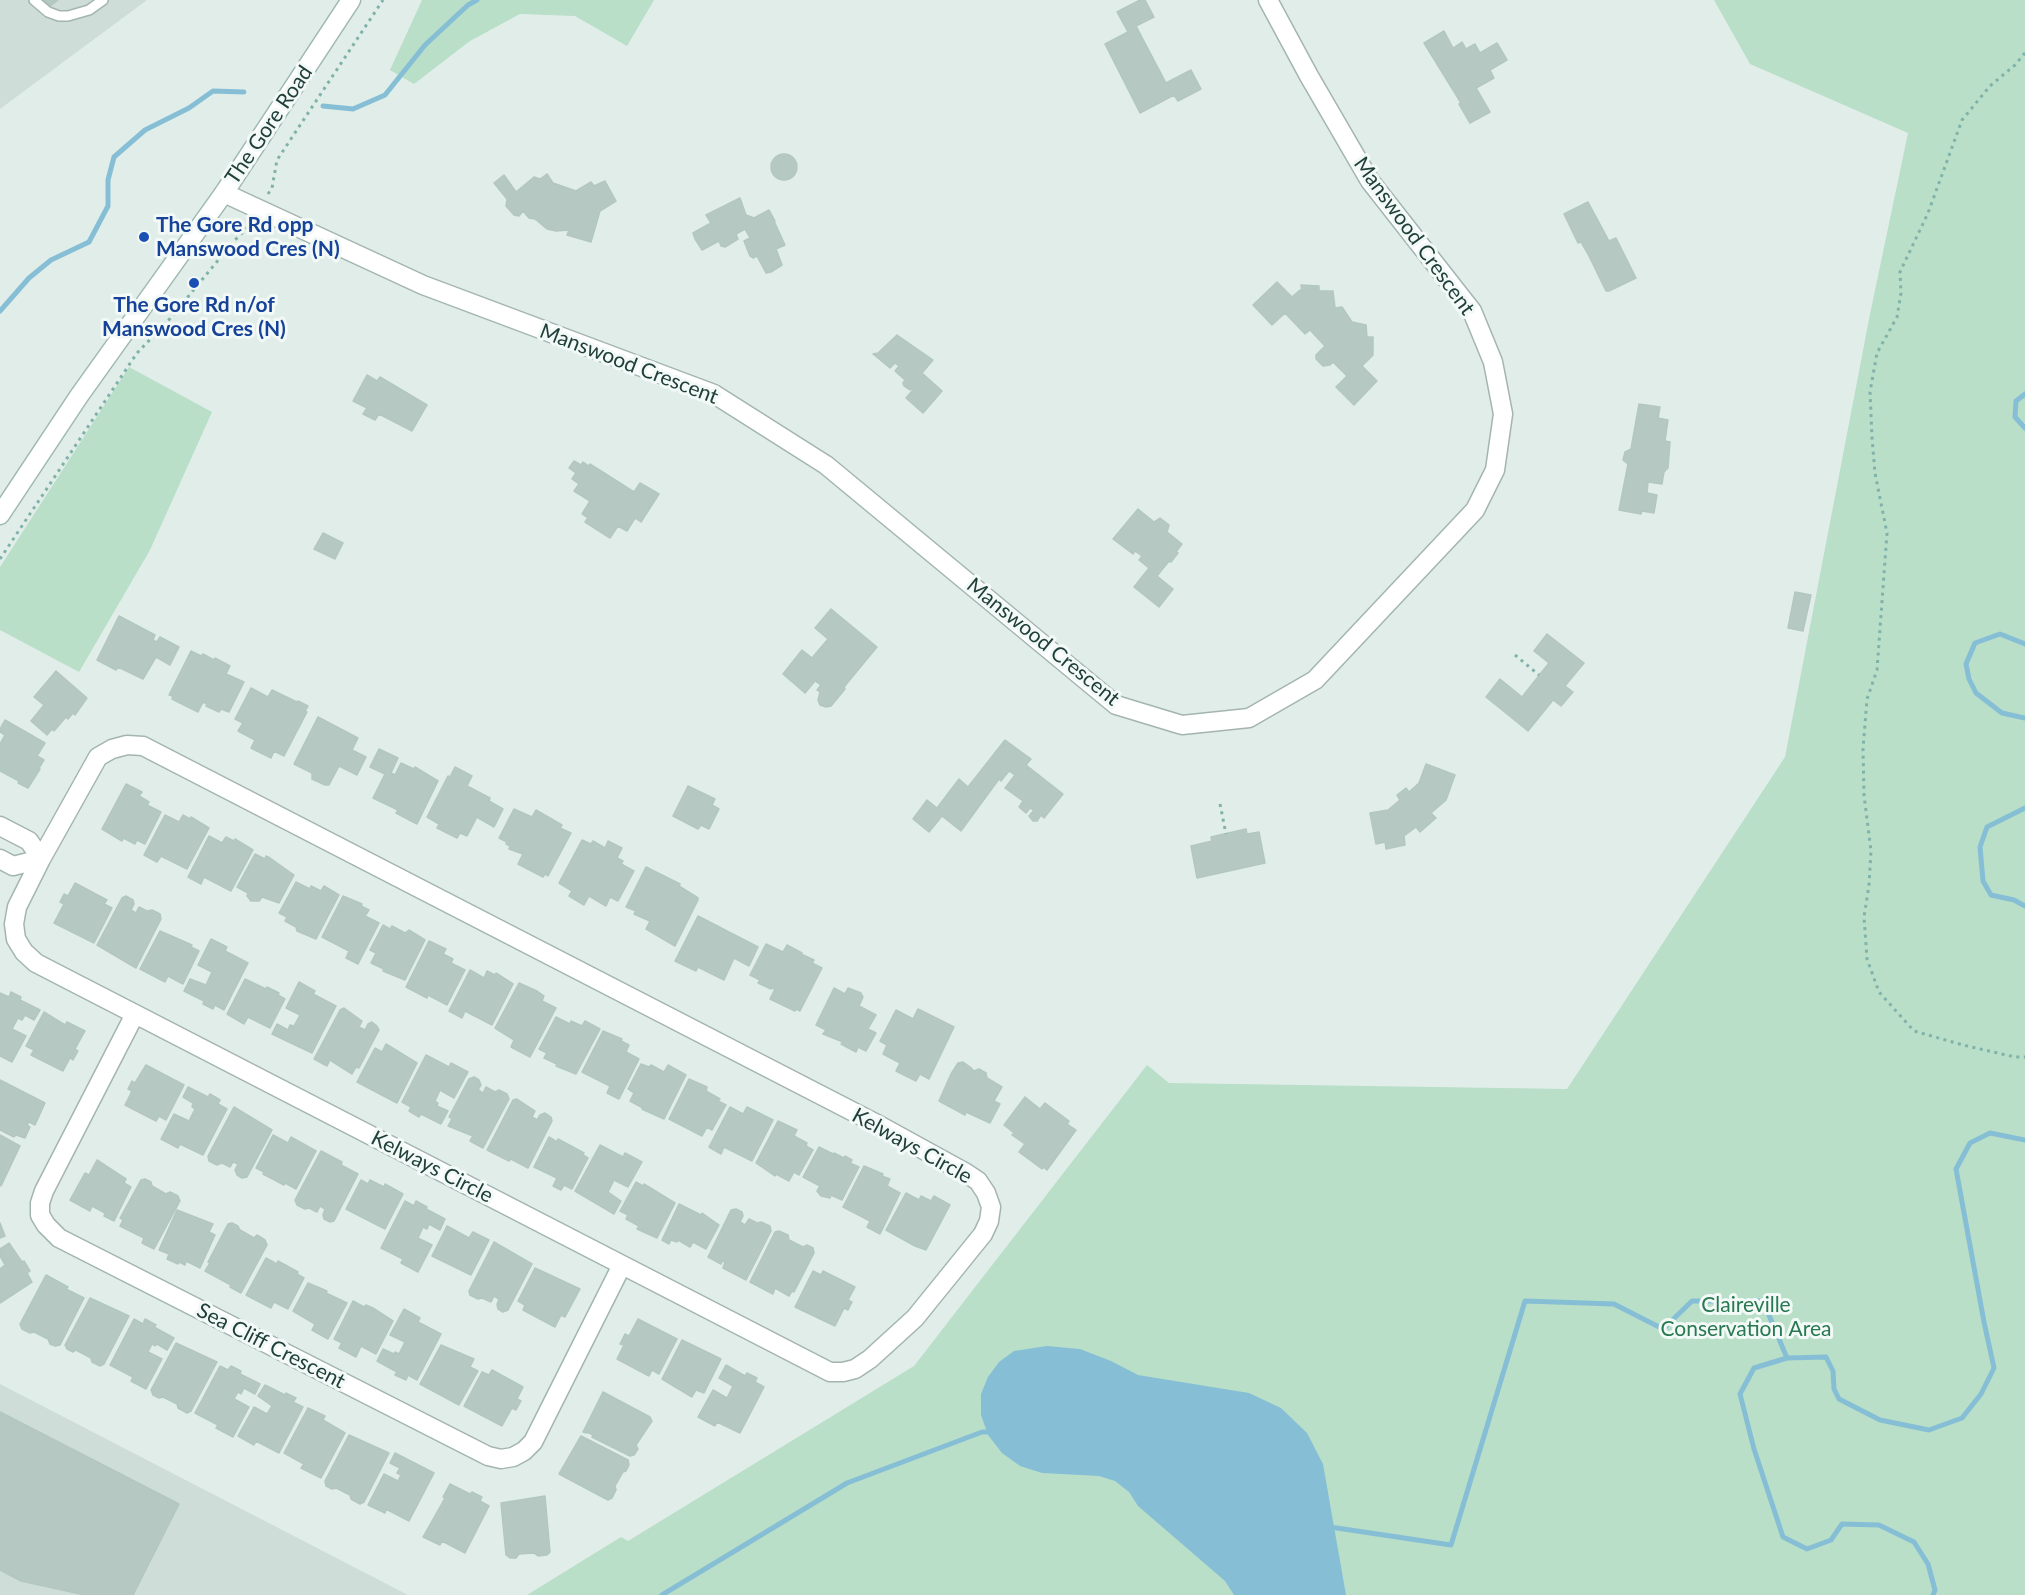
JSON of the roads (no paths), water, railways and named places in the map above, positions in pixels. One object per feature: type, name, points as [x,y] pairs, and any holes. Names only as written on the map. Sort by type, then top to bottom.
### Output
[{"type":"street","name":"The Gore Road","points":[[0,515],[79,396],[224,193],[351,0]]},
{"type":"street","name":"Manswood Crescent","points":[[224,193],[423,285],[714,394],[826,465],[1116,705],[1182,725],[1249,718],[1315,680],[1475,510],[1495,470],[1503,414],[1493,362],[1472,311],[1370,181],[1268,0]]},
{"type":"street","name":"Kelways Circle","points":[[127,745],[143,746],[946,1162],[978,1182],[986,1193],[990,1207],[989,1221],[983,1234],[915,1318],[870,1359],[855,1369],[830,1372],[36,963],[24,952],[16,939],[14,924],[17,907],[41,858],[98,757],[112,749],[127,745]]},
{"type":"street","points":[[0,826],[29,841],[41,858],[13,866],[0,859]]},
{"type":"street","name":"Sea Cliff Crescent","points":[[135,1014],[44,1191],[40,1203],[40,1215],[46,1225],[52,1232],[70,1243],[488,1456],[501,1459],[519,1454],[533,1442],[622,1265]]},
{"type":"lane","points":[[34,0],[48,12],[59,16],[89,10],[103,0]]},
{"type":"water","points":[[1047,1346],[1080,1349],[1138,1375],[1249,1393],[1281,1408],[1307,1433],[1323,1464],[1346,1595],[1234,1595],[1225,1581],[1138,1506],[1129,1492],[1115,1481],[1099,1476],[1042,1473],[1020,1466],[1002,1453],[988,1435],[981,1415],[981,1394],[988,1377],[999,1362],[1014,1351]]},
{"type":"waterway","points":[[323,106],[353,109],[385,95],[425,45],[468,5],[477,0]]},
{"type":"waterway","points":[[0,311],[29,278],[51,260],[89,242],[108,206],[108,180],[114,157],[145,130],[189,108],[213,91],[244,92]]},
{"type":"waterway","points":[[2025,394],[2016,401],[2015,417],[2025,428]]},
{"type":"waterway","points":[[2025,644],[2000,634],[1975,643],[1966,664],[1969,679],[1976,693],[2002,713],[2025,718]]},
{"type":"waterway","points":[[2025,808],[1987,827],[1980,847],[1983,881],[1991,895],[2014,900],[2025,906]]},
{"type":"waterway","points":[[1933,1595],[1935,1590],[1928,1564],[1914,1542],[1879,1525],[1842,1524],[1831,1540],[1807,1549],[1783,1537],[1754,1449],[1740,1394],[1754,1368],[1787,1358],[1826,1357],[1833,1371],[1834,1389],[1839,1399],[1880,1420],[1929,1430],[1962,1418],[1981,1394],[1994,1368],[1956,1169],[1970,1143],[1990,1133],[2025,1140]]},
{"type":"waterway","points":[[1330,1527],[1451,1545],[1525,1301],[1614,1304],[1663,1329],[1692,1301],[1763,1301],[1787,1358]]},
{"type":"waterway","points":[[662,1595],[847,1483],[982,1432],[992,1432]]},
{"type":"place","name":"The Gore Rd opp Manswood Cres (N)","points":[[144,237]]},
{"type":"place","name":"The Gore Rd n/of Manswood Cres (N)","points":[[194,283]]},
{"type":"park label","name":"Claireville Conservation Area","points":[[1746,1317]]}]
